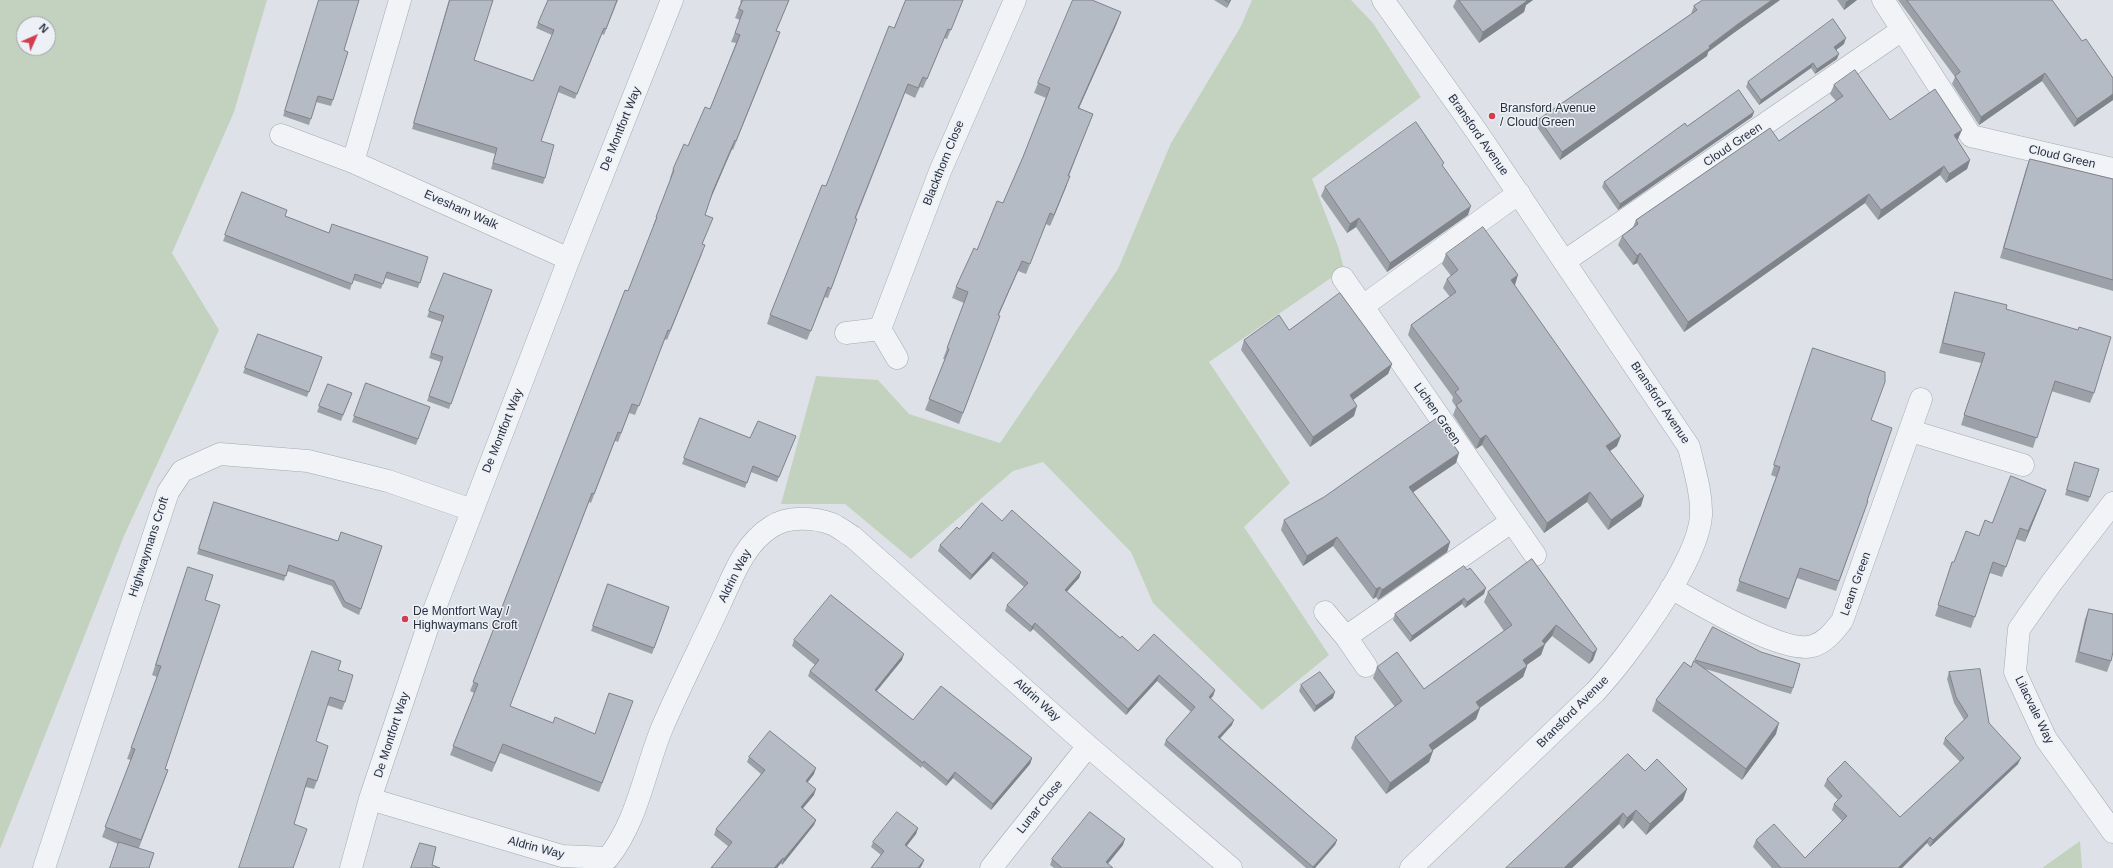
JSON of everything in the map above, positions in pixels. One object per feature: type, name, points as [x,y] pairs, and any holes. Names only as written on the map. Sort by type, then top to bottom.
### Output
[{"type":"street","points":[[353,162],[400,0]]},
{"type":"street","name":"De Montfort Way","points":[[351,868],[370,799],[428,626],[569,259],[672,0]]},
{"type":"street","name":"Blackthorn Close","points":[[880,329],[941,169],[1015,0]]},
{"type":"street","name":"Bransford Avenue","points":[[1384,0],[1519,193],[1689,447],[1698,484],[1701,517],[1691,549],[1671,588],[1652,618],[1611,675],[1411,868]]},
{"type":"street","name":"Cloud Green","points":[[1883,0],[1971,136],[2113,169]]},
{"type":"street","name":"Cloud Green","points":[[1565,261],[1902,30]]},
{"type":"street","name":"Evesham Walk","points":[[281,135],[353,162],[569,259]]},
{"type":"street","points":[[1363,306],[1519,193]]},
{"type":"street","name":"Lichen Green","points":[[1343,278],[1535,555]]},
{"type":"street","points":[[846,333],[880,329],[897,358]]},
{"type":"street","name":"Leam Green","points":[[1671,588],[1740,627],[1799,648],[1813,646],[1830,636],[1842,621],[1911,431],[1921,399]]},
{"type":"street","points":[[1911,431],[2023,465]]},
{"type":"street","name":"Highwaymans Croft","points":[[44,868],[168,492],[182,471],[220,454],[308,461],[388,481],[472,510]]},
{"type":"street","name":"Lilacvale Way","points":[[2113,503],[2052,582],[2019,629],[2015,672],[2046,739],[2113,832]]},
{"type":"street","name":"Aldrin Way","points":[[370,799],[562,856],[607,863],[621,842],[635,807],[662,728],[737,568],[751,543],[772,526],[795,519],[832,524],[853,537],[1088,746],[1231,868]]},
{"type":"street","points":[[1346,637],[1511,522]]},
{"type":"street","points":[[1325,612],[1346,637],[1366,666]]},
{"type":"street","name":"Lunar Close","points":[[991,868],[1088,746]]},
{"type":"green space","points":[[0,0],[267,0],[234,112],[172,253],[219,330],[124,536],[0,849]]},
{"type":"green space","points":[[1252,0],[1351,0],[1373,23],[1421,97],[1312,179],[1339,249],[1344,269],[1209,362],[1290,483],[1244,527],[1329,655],[1262,710],[1153,603],[1131,552],[1043,462],[1013,471],[911,559],[845,504],[781,504],[816,376],[878,380],[909,414],[1000,443],[1118,269],[1171,143],[1241,26]]},
{"type":"green space","points":[[2080,841],[2082,868],[2042,868]]},
{"type":"building","points":[[319,0],[359,0],[344,50],[348,52],[333,100],[318,96],[311,119],[285,111]]},
{"type":"building","points":[[450,0],[493,0],[474,60],[533,81],[554,30],[538,23],[548,0],[617,0],[606,29],[604,28],[577,94],[560,86],[541,141],[554,145],[545,178],[493,163],[497,148],[414,123]]},
{"type":"building","points":[[743,0],[789,0],[776,31],[780,32],[736,141],[735,140],[713,191],[705,215],[713,218],[702,244],[705,245],[670,331],[668,330],[639,406],[632,404],[621,433],[618,432],[594,494],[592,493],[510,706],[553,723],[555,717],[595,734],[609,693],[633,701],[602,783],[503,744],[495,763],[453,746],[478,684],[473,682],[625,290],[628,291],[657,217],[674,170],[673,169],[684,144],[688,146],[705,107],[710,109],[740,35],[735,33],[743,11],[739,9]]},
{"type":"building","points":[[906,0],[963,0],[951,30],[948,29],[927,79],[923,77],[918,88],[908,84],[855,218],[857,219],[831,289],[828,287],[811,331],[770,315],[822,185],[826,186],[889,26],[894,28]]},
{"type":"building","points":[[1073,0],[1092,0],[1121,12],[1078,108],[1093,114],[1068,176],[1070,176],[1054,215],[1050,213],[1030,264],[1022,261],[998,315],[1000,316],[963,413],[929,399],[949,349],[947,348],[968,292],[956,287],[974,248],[977,250],[997,201],[1003,203],[1023,157],[1050,88],[1038,83]]},
{"type":"building","points":[[1459,0],[1526,0],[1527,1],[1483,32]]},
{"type":"building","points":[[1703,0],[1772,0],[1709,46],[1710,48],[1562,152],[1539,119],[1697,10],[1694,6]]},
{"type":"building","points":[[1907,0],[2052,0],[2082,41],[2086,39],[2113,78],[2113,94],[2077,119],[2045,73],[1981,117],[1955,76],[1960,72]]},
{"type":"building","points":[[1833,19],[1846,38],[1834,47],[1839,54],[1817,69],[1813,63],[1761,100],[1748,82]]},
{"type":"building","points":[[1855,70],[1890,120],[1935,89],[1962,130],[1954,135],[1970,160],[1949,174],[1944,166],[1881,210],[1869,194],[1688,322],[1640,253],[1637,256],[1622,236],[1638,224],[1636,220],[1770,128],[1779,141],[1843,96],[1834,85]]},
{"type":"building","points":[[1739,90],[1754,112],[1620,204],[1604,182],[1685,123],[1687,126]]},
{"type":"building","points":[[1416,122],[1444,163],[1442,165],[1471,206],[1390,263],[1359,218],[1350,224],[1325,187]]},
{"type":"building","points":[[2030,159],[2113,179],[2113,280],[2004,248]]},
{"type":"building","points":[[242,192],[287,210],[285,216],[329,233],[332,224],[428,257],[420,283],[387,272],[383,284],[355,274],[352,284],[225,235]]},
{"type":"building","points":[[1483,227],[1518,275],[1511,280],[1621,436],[1606,446],[1644,496],[1611,520],[1590,492],[1547,523],[1486,435],[1480,439],[1456,405],[1462,401],[1455,392],[1459,389],[1411,325],[1456,292],[1447,279],[1458,270],[1446,254]]},
{"type":"building","points":[[444,273],[492,290],[451,404],[429,396],[443,357],[431,353],[444,316],[429,311]]},
{"type":"building","points":[[1955,292],[2007,305],[2006,309],[2078,330],[2079,327],[2111,337],[2094,393],[2055,381],[2037,438],[1964,415],[1985,353],[1943,343]]},
{"type":"building","points":[[1340,293],[1392,364],[1350,395],[1357,406],[1313,437],[1244,340],[1279,315],[1289,330]]},
{"type":"building","points":[[258,334],[322,357],[309,392],[245,368]]},
{"type":"building","points":[[1813,348],[1885,372],[1885,382],[1871,420],[1892,428],[1868,501],[1839,581],[1800,568],[1789,599],[1739,581],[1780,467],[1774,465]]},
{"type":"building","points":[[366,383],[430,407],[418,439],[354,416]]},
{"type":"building","points":[[328,384],[352,393],[343,415],[319,406]]},
{"type":"building","points":[[700,418],[750,438],[758,421],[796,436],[779,477],[753,466],[747,483],[684,458]]},
{"type":"building","points":[[1436,419],[1459,453],[1409,487],[1450,542],[1382,590],[1380,587],[1376,589],[1337,537],[1307,556],[1284,520],[1324,497]]},
{"type":"building","points":[[2075,462],[2099,469],[2090,497],[2067,490]]},
{"type":"building","points":[[2011,476],[2046,490],[2028,531],[2020,528],[2006,567],[1993,562],[1975,617],[1938,605],[1952,562],[1954,562],[1966,531],[1979,536],[1985,520],[1992,523]]},
{"type":"building","points":[[214,502],[338,541],[341,532],[382,546],[361,609],[345,602],[334,581],[289,565],[286,576],[199,549]]},
{"type":"building","points":[[982,503],[1002,521],[1012,510],[1081,572],[1065,590],[1120,638],[1122,636],[1138,651],[1154,634],[1215,690],[1209,697],[1234,720],[1218,737],[1337,840],[1313,867],[1166,740],[1195,707],[1159,675],[1128,709],[1035,623],[1032,627],[1007,605],[1028,583],[993,552],[972,575],[940,545],[957,527],[959,529]]},
{"type":"building","points":[[1532,559],[1597,649],[1593,653],[1556,625],[1542,641],[1545,644],[1523,660],[1527,666],[1476,702],[1480,708],[1429,745],[1433,751],[1390,783],[1355,737],[1402,701],[1377,667],[1397,652],[1424,689],[1512,625],[1488,592]]},
{"type":"building","points":[[1464,566],[1467,570],[1470,568],[1486,588],[1467,602],[1464,598],[1412,636],[1395,614]]},
{"type":"building","points":[[188,567],[213,575],[205,600],[220,605],[165,769],[168,770],[141,840],[105,827],[135,749],[131,748],[161,666],[156,665]]},
{"type":"building","points":[[608,584],[669,607],[654,648],[593,626]]},
{"type":"building","points":[[831,595],[904,654],[875,690],[913,720],[941,686],[1032,758],[993,804],[955,772],[948,781],[924,761],[923,763],[810,671],[819,660],[794,640]]},
{"type":"building","points":[[2089,609],[2113,614],[2113,652],[2111,661],[2079,652]]},
{"type":"building","points":[[1713,627],[1761,652],[1800,664],[1793,688],[1695,660]]},
{"type":"building","points":[[312,651],[341,661],[338,670],[353,675],[345,702],[330,697],[316,741],[328,746],[317,781],[308,778],[294,824],[307,829],[293,868],[239,868]]},
{"type":"building","points":[[1694,661],[1779,723],[1746,769],[1656,700],[1684,662],[1691,667]]},
{"type":"building","points":[[1980,669],[1989,723],[2021,758],[1933,840],[1930,837],[1898,868],[1781,868],[1756,840],[1774,824],[1805,858],[1847,816],[1834,804],[1842,796],[1827,779],[1845,761],[1900,817],[1964,758],[1945,738],[1968,716],[1956,697],[1949,672]]},
{"type":"building","points":[[1320,672],[1335,692],[1316,706],[1301,685]]},
{"type":"building","points":[[770,731],[816,768],[806,781],[816,789],[801,807],[816,820],[784,859],[783,858],[774,868],[711,868],[732,842],[716,829],[765,770],[749,757]]},
{"type":"building","points":[[1628,754],[1645,771],[1657,759],[1687,789],[1650,824],[1636,810],[1627,818],[1623,813],[1564,868],[1506,868]]},
{"type":"building","points":[[897,812],[918,828],[905,845],[924,860],[918,868],[871,868],[884,851],[873,842]]},
{"type":"building","points":[[1090,812],[1125,839],[1106,862],[1113,868],[1062,868],[1052,859]]},
{"type":"building","points":[[119,842],[154,853],[149,868],[110,868]]},
{"type":"building","points":[[420,843],[436,847],[432,865],[440,868],[411,868]]},
{"type":"place","name":"Bransford Avenue / Cloud Green","points":[[1492,116]]},
{"type":"place","name":"De Montfort Way / Highwaymans Croft","points":[[405,619]]}]
